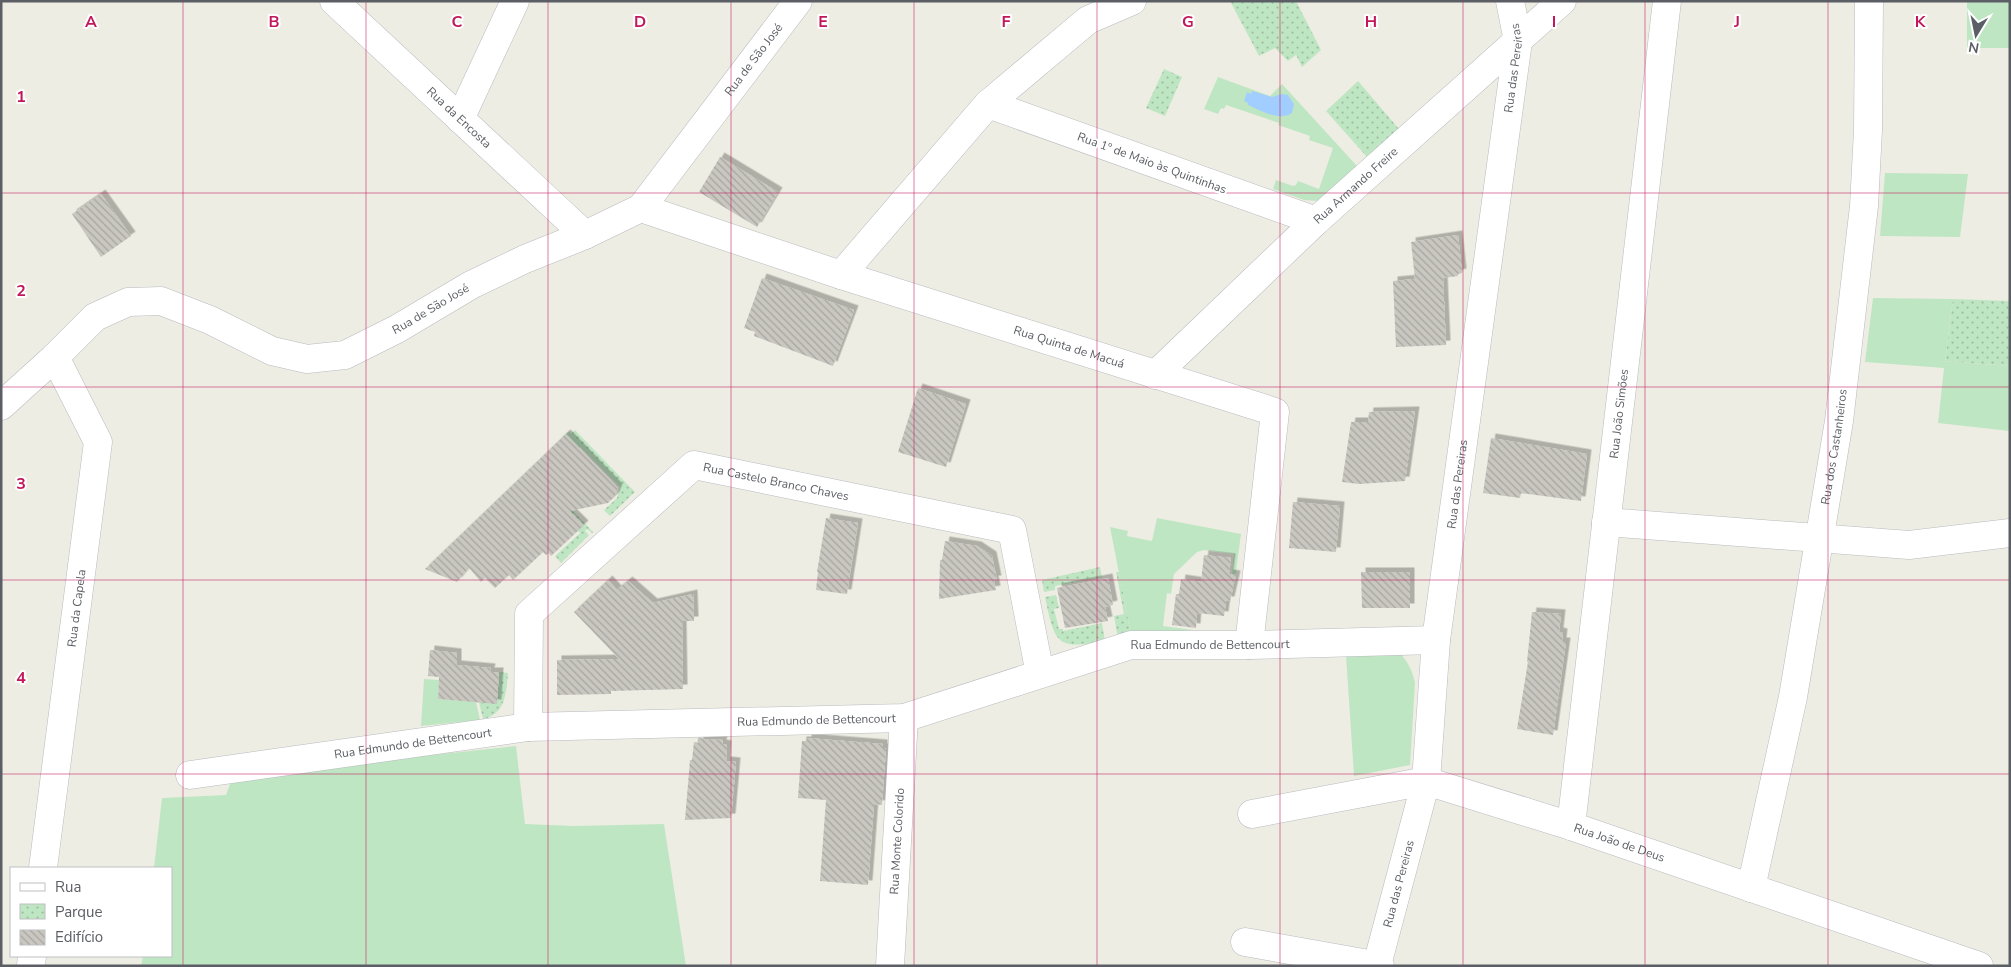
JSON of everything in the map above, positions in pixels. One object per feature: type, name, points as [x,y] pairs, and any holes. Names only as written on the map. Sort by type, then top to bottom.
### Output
[{"type":"street","name":"Rua da Encosta","points":[[334,1],[585,235]]},
{"type":"street","points":[[460,119],[515,1]]},
{"type":"street","name":"Rua de São José","points":[[1,406],[55,358],[95,317],[128,302],[162,301],[210,320],[272,351],[307,359],[345,355],[398,329],[471,284],[525,259],[585,235],[641,208],[798,1]]},
{"type":"street","points":[[841,276],[988,104],[1088,20],[1132,1]]},
{"type":"street","name":"Rua das Pereiras","points":[[1379,965],[1426,781],[1436,640],[1518,41],[1510,1]]},
{"type":"street","name":"Rua Armando Freire","points":[[1155,375],[1316,221],[1562,1]]},
{"type":"street","name":"Rua João Simões","points":[[1571,826],[1667,1]]},
{"type":"street","name":"Rua dos Castanheiros","points":[[1752,888],[1793,698],[1818,538],[1839,421],[1864,206],[1868,130],[1869,1]]},
{"type":"street","name":"Rua 1º de Maio às Quintinhas","points":[[988,104],[1316,221]]},
{"type":"street","name":"Rua Quinta de Macuá","points":[[641,208],[841,276],[1276,412],[1248,645]]},
{"type":"street","name":"Rua da Capela","points":[[44,867],[98,442],[55,358]]},
{"type":"street","name":"Rua Castelo Branco Chaves","points":[[528,727],[529,614],[694,465],[1012,530],[1040,674]]},
{"type":"street","points":[[1606,522],[1909,545],[2010,534]]},
{"type":"street","name":"Rua Edmundo de Bettencourt","points":[[190,775],[528,727],[904,718],[1131,645],[1248,645],[1436,640]]},
{"type":"street","name":"Rua Monte Colorido","points":[[890,966],[904,718]]},
{"type":"street","name":"Rua João de Deus","points":[[1252,814],[1426,781],[1571,826],[1979,966]]},
{"type":"street","points":[[1246,942],[1379,965]]},
{"type":"green space","points":[[1230,1],[1296,1],[1321,50],[1302,67],[1296,55],[1288,61],[1275,48],[1259,56]]},
{"type":"green space","points":[[1967,1],[2010,1],[2010,48],[1967,48]]},
{"type":"green space","points":[[1164,69],[1182,77],[1165,116],[1146,108]]},
{"type":"green space","points":[[1218,77],[1270,96],[1282,84],[1357,166],[1318,201],[1304,200],[1273,189],[1276,180],[1293,186],[1298,181],[1319,189],[1333,148],[1309,140],[1310,136],[1278,125],[1279,123],[1226,105],[1224,109],[1221,108],[1218,114],[1204,109]]},
{"type":"green space","points":[[1358,81],[1399,129],[1367,157],[1326,111]]},
{"type":"green space","points":[[1885,173],[1968,174],[1960,237],[1880,236]]},
{"type":"green space","points":[[1873,298],[1953,299],[1945,361],[2010,366],[2010,431],[1938,423],[1944,368],[1865,362]]},
{"type":"green space","points":[[1953,299],[2010,301],[2010,366],[1945,361]]},
{"type":"green space","points":[[575,430],[635,492],[610,516],[604,510],[617,498],[620,487],[580,447],[552,473],[558,458],[550,449],[569,431],[571,434]]},
{"type":"green space","points":[[546,482],[593,532],[587,529],[585,531],[589,535],[561,563],[555,556],[580,533],[537,488]]},
{"type":"green space","points":[[1157,518],[1241,534],[1234,587],[1231,587],[1234,554],[1204,550],[1197,552],[1174,574],[1171,594],[1167,593],[1163,626],[1193,630],[1131,635],[1110,527],[1128,531],[1127,536],[1152,541]]},
{"type":"green space","points":[[1100,567],[1102,577],[1055,586],[1055,590],[1044,592],[1042,580]]},
{"type":"green space","points":[[1116,572],[1119,572],[1131,635],[1118,638],[1114,616],[1124,614]]},
{"type":"green space","points":[[1056,595],[1059,608],[1054,609],[1059,629],[1063,629],[1063,631],[1102,623],[1105,641],[1076,645],[1060,640],[1055,634],[1045,597]]},
{"type":"green space","points":[[1400,653],[1410,667],[1415,683],[1410,765],[1354,776],[1346,655]]},
{"type":"green space","points":[[499,672],[508,673],[503,702],[496,713],[483,719],[479,702],[497,703]]},
{"type":"green space","points":[[424,679],[439,680],[438,699],[476,702],[480,720],[421,726]]},
{"type":"green space","points":[[516,746],[525,824],[574,826],[664,824],[686,966],[141,966],[143,957],[172,957],[172,867],[154,867],[162,798],[226,795],[233,776]]},
{"type":"water","points":[[1252,91],[1272,97],[1282,94],[1288,95],[1294,104],[1292,113],[1276,116],[1248,105],[1244,101],[1247,92],[1251,94]]},
{"type":"building","points":[[720,157],[778,192],[757,227],[699,192]]},
{"type":"building","points":[[101,194],[131,236],[101,257],[72,214]]},
{"type":"building","points":[[1458,235],[1462,273],[1458,274],[1458,276],[1443,278],[1446,345],[1396,347],[1393,281],[1415,279],[1411,242]]},
{"type":"building","points":[[762,278],[854,310],[833,366],[754,336],[755,332],[744,328]]},
{"type":"building","points":[[918,388],[966,404],[946,467],[898,452]]},
{"type":"building","points":[[1415,411],[1405,481],[1359,484],[1342,482],[1351,422],[1368,422],[1369,412]]},
{"type":"building","points":[[566,434],[618,488],[615,496],[608,503],[570,511],[584,525],[551,556],[549,553],[546,555],[543,552],[513,580],[509,575],[495,588],[485,578],[481,582],[469,568],[457,582],[425,569]]},
{"type":"building","points":[[1491,438],[1587,454],[1581,501],[1521,493],[1520,498],[1483,493]]},
{"type":"building","points":[[1293,502],[1340,506],[1336,552],[1289,548]]},
{"type":"building","points":[[826,518],[858,523],[847,594],[816,590]]},
{"type":"building","points":[[945,541],[977,546],[992,556],[997,580],[994,580],[996,590],[939,599],[940,560],[942,560]]},
{"type":"building","points":[[1204,555],[1231,558],[1229,574],[1236,575],[1230,601],[1226,601],[1224,616],[1197,613],[1196,628],[1172,625],[1176,594],[1179,594],[1181,579],[1201,582]]},
{"type":"building","points":[[1361,572],[1410,572],[1410,608],[1362,608]]},
{"type":"building","points":[[1108,578],[1113,605],[1105,607],[1108,621],[1065,628],[1057,588]]},
{"type":"building","points":[[608,580],[617,590],[628,581],[653,603],[693,594],[694,621],[682,621],[683,689],[611,691],[611,694],[557,695],[557,660],[619,659],[574,612]]},
{"type":"building","points":[[1532,612],[1561,614],[1559,632],[1563,633],[1562,642],[1566,642],[1553,735],[1517,729],[1528,662]]},
{"type":"building","points":[[430,650],[457,653],[457,665],[491,668],[490,672],[499,672],[497,704],[438,699],[439,677],[428,676]]},
{"type":"building","points":[[807,738],[883,744],[883,748],[886,748],[882,805],[874,804],[868,885],[820,881],[826,800],[798,798],[802,741],[807,741]]},
{"type":"building","points":[[699,739],[723,740],[722,744],[727,745],[726,761],[736,762],[731,818],[685,820],[690,760],[692,760],[694,742],[699,743]]}]
